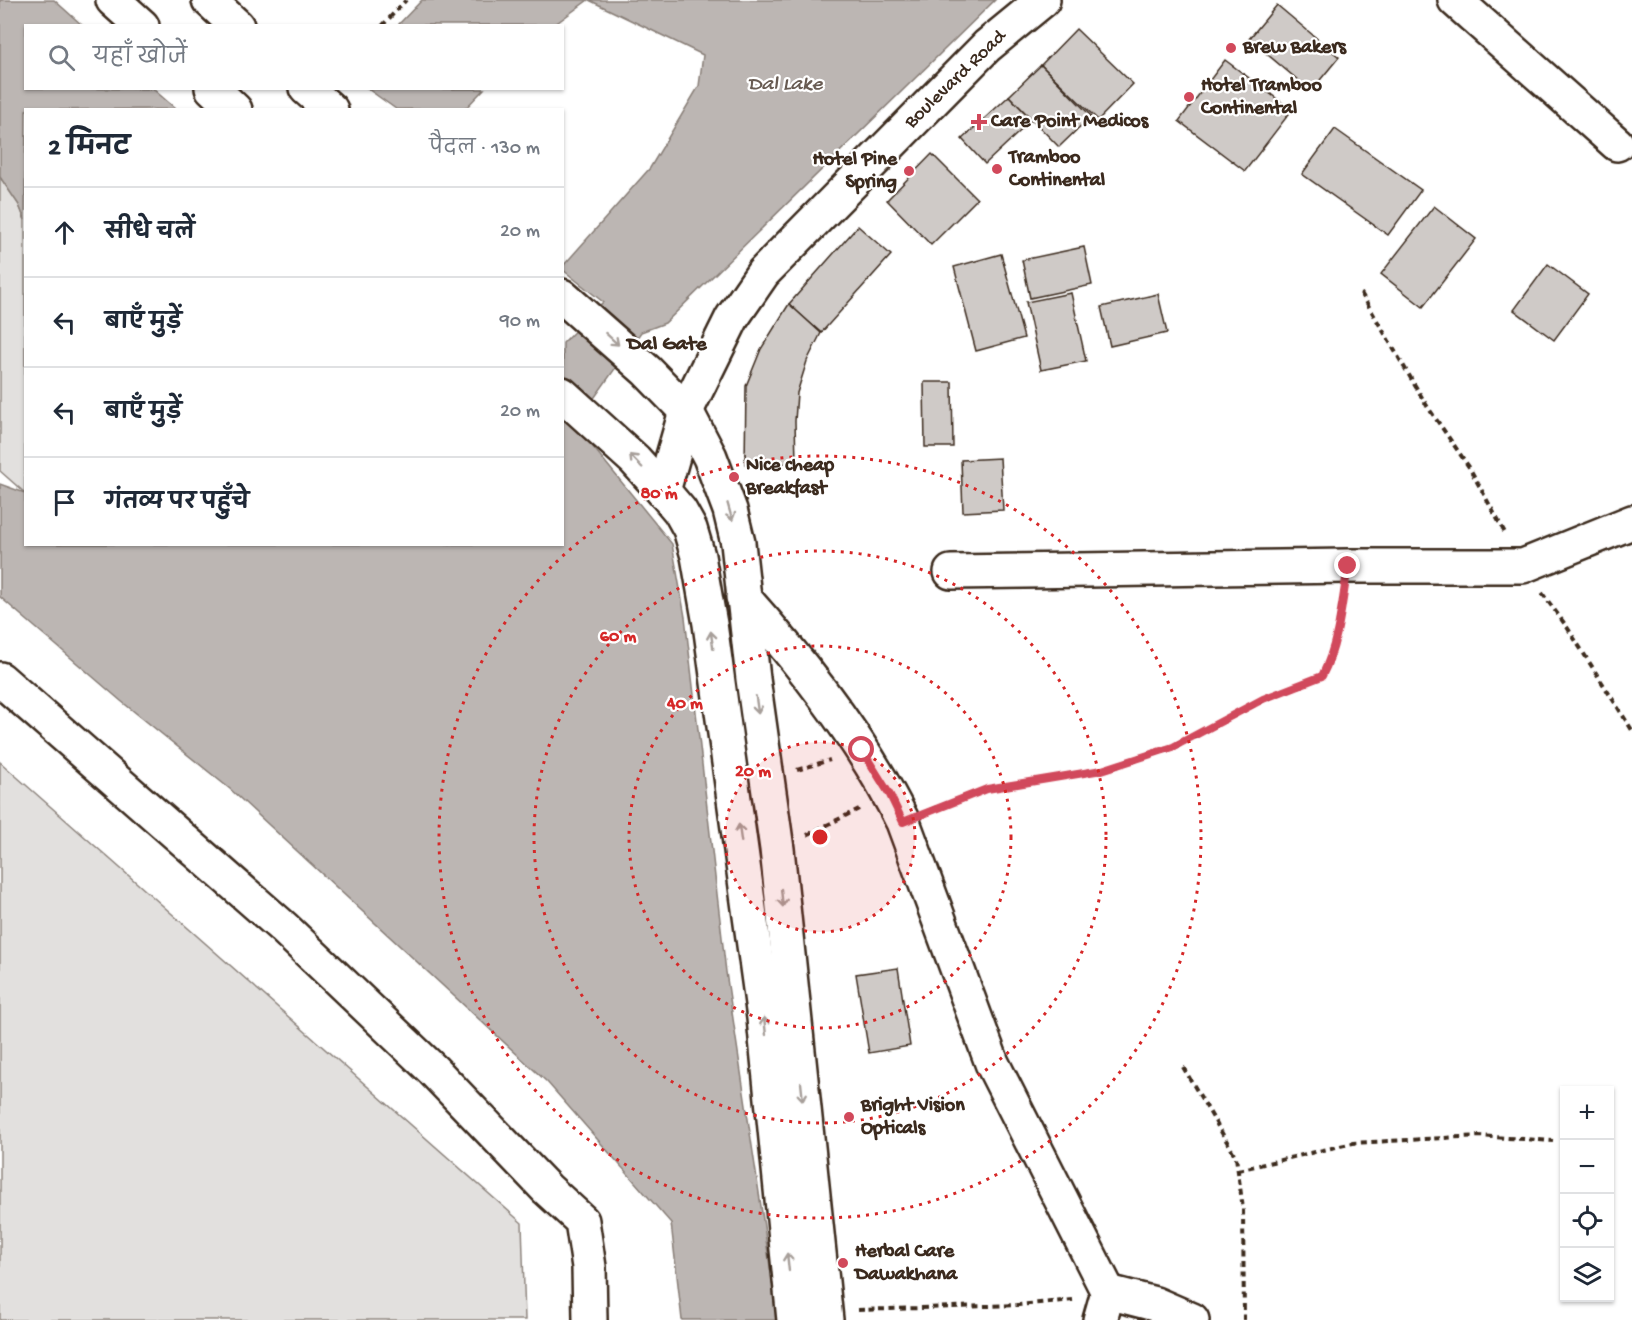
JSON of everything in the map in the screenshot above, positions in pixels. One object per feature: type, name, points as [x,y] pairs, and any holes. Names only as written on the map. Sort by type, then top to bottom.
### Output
[{"type":"main road","points":[[113,0],[140,24]]},
{"type":"main road","points":[[209,0],[235,24]]},
{"type":"main road","name":"Boulevard Road","points":[[663,491],[686,411],[732,318],[764,273],[987,46],[1043,0]]},
{"type":"main road","points":[[1455,0],[1617,144]]},
{"type":"main road","points":[[214,90],[233,108]]},
{"type":"main road","points":[[308,90],[329,108]]},
{"type":"main road","points":[[570,302],[647,371],[686,411],[710,457],[730,510],[738,543],[743,597],[777,849],[815,1317]]},
{"type":"main road","points":[[564,396],[607,434],[680,511],[690,529],[698,556],[710,624],[764,1018],[815,1317]]},
{"type":"main road","points":[[951,572],[1348,566],[1522,566],[1632,522]]},
{"type":"main road","points":[[743,597],[784,644],[862,750],[896,808],[992,1063],[1104,1306],[1155,1304],[1192,1320]]},
{"type":"main road","points":[[0,679],[293,936],[433,1070],[547,1189],[582,1221],[589,1267],[590,1320]]},
{"type":"path","points":[[384,24],[406,0]]},
{"type":"path","points":[[1361,292],[1427,406],[1469,467],[1522,566],[1567,627],[1632,730]]},
{"type":"path","points":[[777,849],[896,808],[987,789],[1102,770],[1173,747],[1263,699],[1322,676],[1329,663],[1334,644],[1348,566]]},
{"type":"path","points":[[768,779],[862,750]]},
{"type":"path","points":[[1183,1067],[1236,1157],[1243,1209],[1244,1320]]},
{"type":"path","points":[[1238,1170],[1364,1142],[1479,1136],[1553,1141]]},
{"type":"path","points":[[815,1317],[1082,1299],[1104,1306]]},
{"type":"shaded area","points":[[0,177],[19,205],[24,218],[24,492],[0,471]]},
{"type":"shaded area","points":[[0,762],[522,1223],[525,1320],[0,1320]]},
{"type":"water","points":[[0,0],[54,0],[81,24],[24,24],[24,90],[154,90],[175,108],[24,108],[24,218],[19,205],[0,177]]},
{"type":"water","points":[[422,0],[588,0],[555,24],[399,24]]},
{"type":"water","name":"Dal Lake","points":[[589,0],[995,0],[665,323],[641,332],[575,425],[672,544],[685,617],[726,972],[778,1320],[682,1320],[671,1223],[547,1082],[230,789],[121,701],[0,597],[0,484],[24,493],[24,546],[564,546],[564,342],[603,302],[564,271],[564,265],[650,168],[699,86],[703,55]]},
{"type":"water","points":[[369,90],[483,90],[466,108],[395,108]]},
{"type":"building","points":[[1277,5],[1339,57],[1311,91],[1249,39]]},
{"type":"building","points":[[1076,29],[1133,84],[1098,120],[1041,65]]},
{"type":"building","points":[[1225,60],[1292,110],[1245,171],[1179,121]]},
{"type":"building","points":[[1041,65],[1091,116],[1059,147],[1009,96]]},
{"type":"building","points":[[1009,96],[1032,120],[985,164],[962,139]]},
{"type":"building","points":[[1335,129],[1421,190],[1388,235],[1302,174]]},
{"type":"building","points":[[932,154],[977,199],[931,245],[887,200]]},
{"type":"building","points":[[1434,206],[1476,239],[1423,307],[1381,274]]},
{"type":"building","points":[[858,226],[891,255],[821,333],[789,304]]},
{"type":"building","points":[[1084,247],[1092,285],[1030,298],[1022,260]]},
{"type":"building","points":[[1001,254],[1024,338],[976,351],[954,267]]},
{"type":"building","points":[[1548,264],[1588,294],[1554,340],[1514,310]]},
{"type":"building","points":[[1071,293],[1086,361],[1041,370],[1026,302]]},
{"type":"building","points":[[1158,294],[1167,333],[1110,346],[1101,307]]},
{"type":"building","points":[[789,304],[821,333],[807,361],[797,393],[796,463],[745,464],[746,386],[761,349]]},
{"type":"building","points":[[924,382],[952,382],[953,447],[925,447]]},
{"type":"building","points":[[1000,458],[1003,510],[963,512],[961,460]]},
{"type":"building","points":[[898,968],[910,1046],[869,1053],[856,974]]},
{"type":"place","name":"Brew Bakers","points":[[1231,48]]},
{"type":"place","name":"Hotel Tramboo Continental","points":[[1189,97]]},
{"type":"place","name":"Care Point Medicos","points":[[979,122]]},
{"type":"place","name":"Tramboo Continental","points":[[997,169]]},
{"type":"place","name":"Hotel Pine Spring","points":[[909,171]]},
{"type":"place","name":"Nice cheap Breakfast","points":[[734,477]]},
{"type":"place","name":"Bright Vision Opticals","points":[[849,1117]]},
{"type":"place","name":"Herbal Care Dawakhana","points":[[843,1263]]},
{"type":"district","name":"Dal Gate","points":[[667,345]]},
{"type":"route","points":[[862,750],[890,795],[903,822],[987,789],[1102,770],[1173,747],[1263,699],[1322,676],[1329,663],[1334,644],[1348,566]]}]
